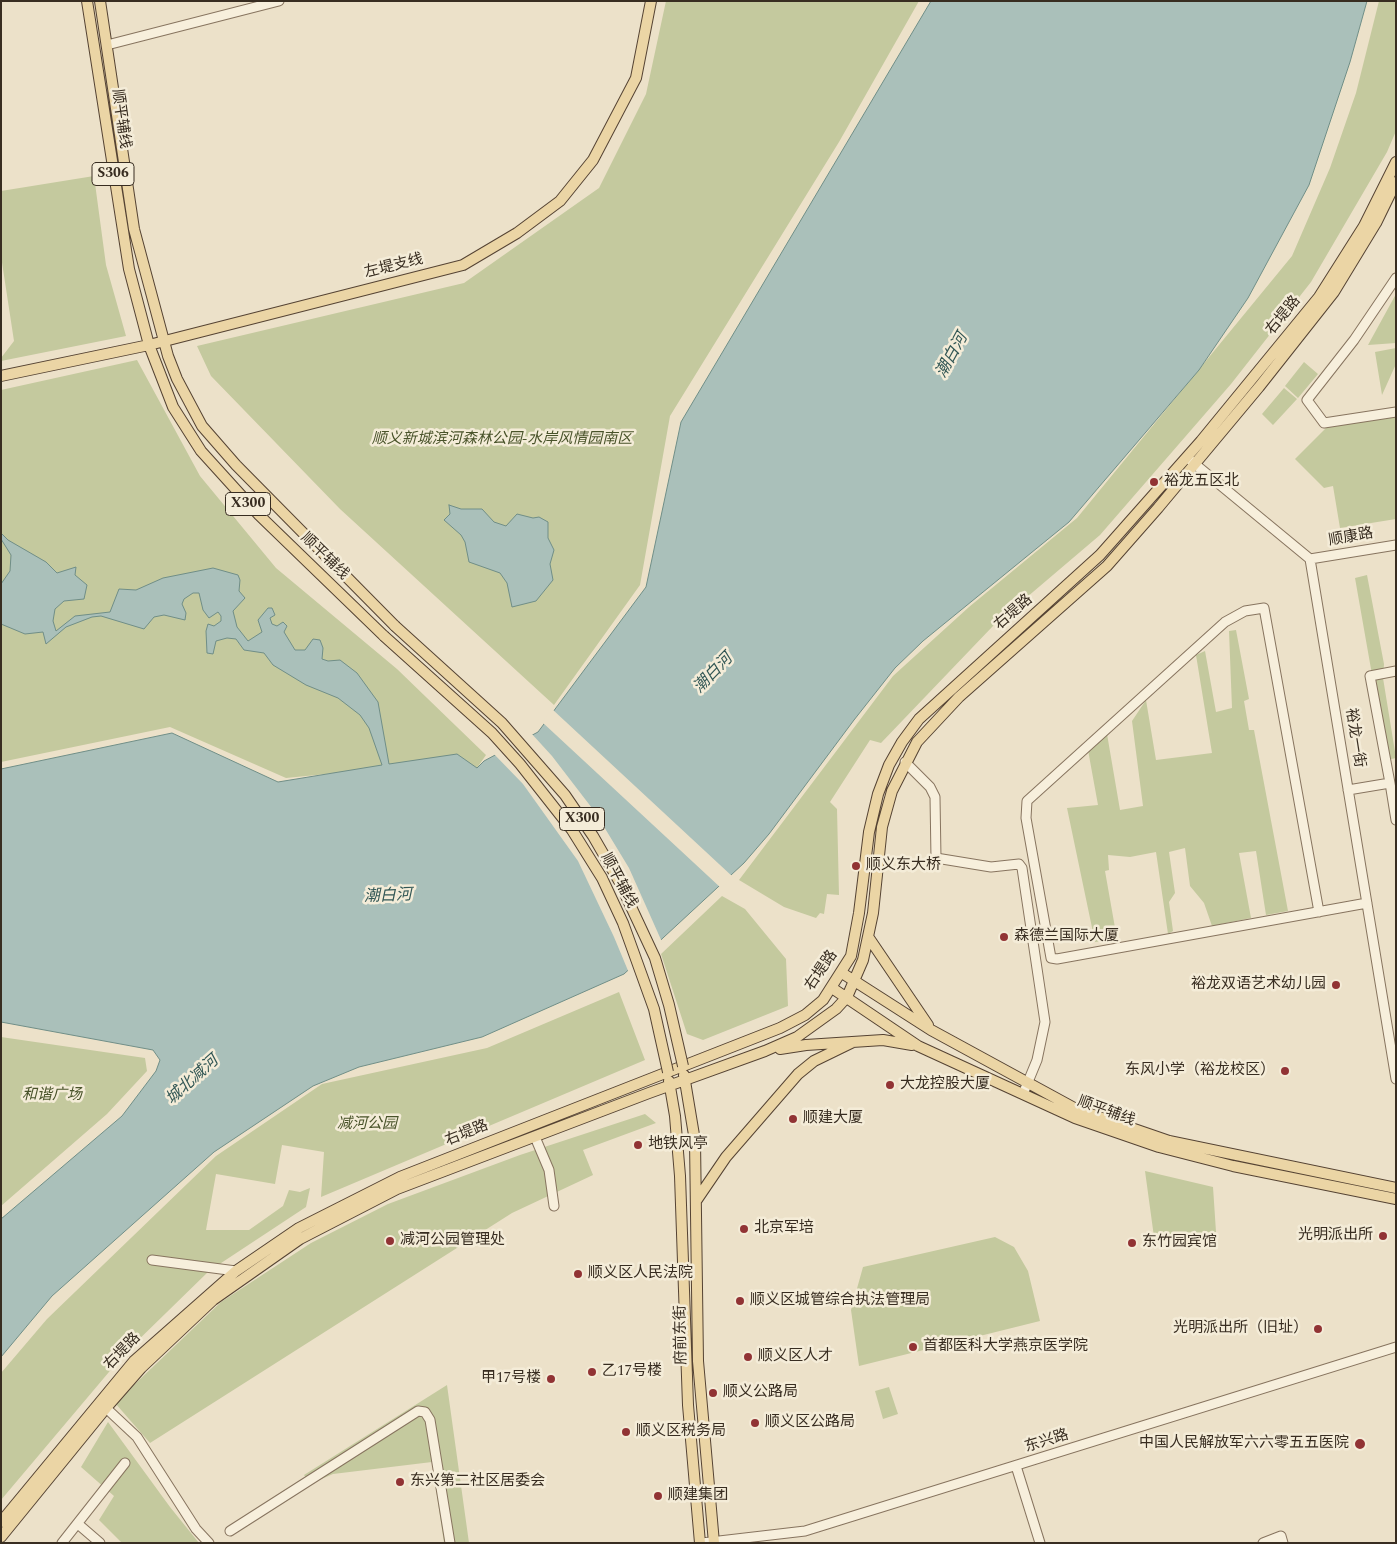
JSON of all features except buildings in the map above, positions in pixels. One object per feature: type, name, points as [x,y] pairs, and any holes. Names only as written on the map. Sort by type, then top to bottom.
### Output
[{"type":"main road","name":"顺平辅线","points":[[87,1],[129,269],[149,345],[173,407],[200,451],[259,516],[384,636],[492,733],[520,764],[572,830],[602,878],[623,923],[654,1009],[668,1072]]},
{"type":"main road","name":"顺平辅线","points":[[100,1],[134,229],[163,341],[177,379],[202,426],[242,472],[395,626],[502,723],[565,795],[593,836],[619,881],[655,958],[669,1005],[682,1066]]},
{"type":"main road","name":"左堤支线","points":[[1,376],[149,345],[463,265],[518,233],[560,201],[593,160],[636,78],[651,1]]},
{"type":"main road","name":"右堤路","points":[[1,1537],[106,1408],[147,1362],[213,1300],[300,1240],[397,1189],[765,1052],[797,1037],[816,1025],[847,997],[856,980],[869,938],[882,827],[892,791],[905,762],[917,742],[932,723],[959,697],[1107,566],[1319,297],[1364,226],[1396,162]]},
{"type":"main road","name":"右堤路","points":[[1,1522],[129,1367],[183,1316],[236,1271],[299,1228],[400,1177],[780,1028],[805,1015],[823,1000],[842,973],[851,956],[870,832],[878,794],[889,765],[902,742],[919,719],[1100,555],[1259,387],[1334,292],[1376,223],[1396,182]]},
{"type":"main road","points":[[869,938],[931,1030]]},
{"type":"main road","name":"顺平辅线","points":[[842,973],[856,980],[931,1030],[1076,1109],[1169,1141],[1396,1188]]},
{"type":"main road","name":"顺平辅线","points":[[832,988],[918,1046],[1075,1118],[1159,1147],[1233,1166],[1396,1198]]},
{"type":"main road","points":[[765,1052],[806,1044],[883,1040],[918,1046]]},
{"type":"main road","points":[[696,1202],[726,1157],[798,1074],[814,1061],[853,1042]]},
{"type":"main road","name":"府前东街","points":[[682,1066],[695,1141],[698,1370],[714,1542]]},
{"type":"main road","name":"府前东街","points":[[668,1072],[680,1176],[688,1405],[701,1543]]},
{"type":"street","points":[[107,45],[280,1]]},
{"type":"street","points":[[1396,278],[1354,340],[1307,400],[1324,423],[1396,412]]},
{"type":"street","points":[[1190,461],[1310,559]]},
{"type":"street","name":"顺康路","points":[[1310,559],[1396,545]]},
{"type":"street","name":"裕龙一街","points":[[1310,559],[1396,1079]]},
{"type":"street","points":[[1319,912],[1264,608],[1245,611],[1225,622],[1027,801],[1026,818],[1052,958],[1057,959],[1319,912],[1367,903]]},
{"type":"street","points":[[1396,671],[1370,676],[1396,820]]},
{"type":"street","points":[[905,762],[930,786],[935,797],[936,858],[991,867],[1019,864],[1022,868],[1045,1022],[1037,1060],[1023,1094]]},
{"type":"street","points":[[1348,790],[1390,783]]},
{"type":"street","points":[[1385,1011],[1396,1008]]},
{"type":"street","points":[[535,1137],[549,1170],[554,1206]]},
{"type":"street","points":[[152,1260],[236,1271]]},
{"type":"street","name":"东兴路","points":[[701,1543],[805,1531],[1396,1346]]},
{"type":"street","points":[[106,1408],[137,1436],[196,1528],[209,1543]]},
{"type":"street","points":[[230,1531],[418,1411],[425,1412],[430,1420],[450,1543]]},
{"type":"street","points":[[62,1543],[125,1463]]},
{"type":"street","points":[[1016,1466],[1040,1543]]},
{"type":"street","points":[[78,1524],[100,1543]]},
{"type":"street","points":[[1263,1543],[1281,1536],[1283,1543]]},
{"type":"green space","name":"顺义新城滨河森林公园-水岸风情园南区","points":[[666,1],[919,1],[839,142],[670,416],[640,585],[554,705],[340,509],[211,376],[197,346],[464,283],[599,188],[646,94]]},
{"type":"green space","points":[[1379,1],[1396,1],[1396,131],[1387,152],[1311,282],[1231,384],[1100,535],[993,626],[881,743],[870,740],[830,802],[837,809],[839,895],[827,894],[824,914],[820,913],[816,918],[784,907],[739,880],[893,676],[969,607],[1077,518],[1292,256],[1330,168],[1356,93]]},
{"type":"green space","points":[[94,176],[106,265],[126,336],[1,361],[1,358],[14,341],[1,256],[1,191]]},
{"type":"green space","points":[[1396,294],[1396,343],[1368,345]]},
{"type":"green space","points":[[1396,348],[1396,364],[1382,395],[1375,352]]},
{"type":"green space","points":[[137,360],[200,476],[276,568],[397,669],[486,755],[477,768],[367,770],[286,778],[170,727],[1,762],[1,390]]},
{"type":"green space","points":[[1304,362],[1318,374],[1298,398],[1285,386]]},
{"type":"green space","points":[[1284,388],[1297,399],[1273,425],[1262,414]]},
{"type":"green space","points":[[1396,415],[1396,519],[1340,528],[1333,486],[1324,488],[1295,459],[1327,427]]},
{"type":"green space","points":[[1367,575],[1384,664],[1383,678],[1396,758],[1387,760],[1355,578]]},
{"type":"green space","points":[[1236,630],[1249,699],[1244,701],[1249,730],[1254,730],[1288,911],[1266,915],[1256,851],[1239,853],[1251,918],[1212,926],[1204,903],[1190,886],[1185,848],[1169,852],[1175,893],[1169,902],[1173,931],[1168,934],[1156,852],[1130,857],[1108,855],[1109,870],[1105,871],[1117,939],[1095,942],[1067,808],[1098,805],[1088,750],[1107,734],[1120,810],[1143,806],[1132,721],[1146,700],[1156,760],[1212,753],[1196,655],[1205,651],[1216,712],[1232,708],[1229,631]]},
{"type":"green space","points":[[722,896],[745,909],[786,959],[788,1006],[703,1040],[687,1034],[661,954]]},
{"type":"green space","name":"减河公园","points":[[619,992],[645,1060],[321,1197],[324,1152],[282,1145],[275,1184],[216,1174],[206,1230],[249,1230],[283,1206],[289,1190],[300,1192],[310,1188],[306,1207],[209,1271],[125,1353],[1,1500],[1,1373],[47,1319],[216,1156],[322,1084],[487,1048]]},
{"type":"green space","name":"和谐广场","points":[[1,1037],[145,1058],[147,1071],[107,1114],[1,1206]]},
{"type":"green space","points":[[645,1114],[656,1123],[583,1150],[593,1175],[512,1213],[150,1443],[115,1403],[221,1302],[311,1243],[388,1204],[520,1155]]},
{"type":"green space","points":[[1145,1171],[1213,1187],[1216,1232],[1154,1237]]},
{"type":"green space","points":[[995,1237],[1014,1247],[1028,1271],[1040,1321],[859,1366],[851,1310],[863,1267]]},
{"type":"green space","points":[[447,1385],[469,1543],[444,1543],[432,1462],[333,1474],[310,1484],[304,1475]]},
{"type":"green space","points":[[889,1387],[898,1414],[883,1419],[875,1391]]},
{"type":"green space","points":[[108,1422],[170,1507],[199,1543],[122,1543],[99,1520],[114,1496],[81,1467]]},
{"type":"water","points":[[931,1],[1367,1],[1350,62],[1309,185],[1248,298],[1199,370],[1069,522],[923,641],[895,668],[769,834],[744,863],[624,974],[482,1037],[359,1067],[313,1086],[214,1152],[52,1296],[1,1357],[1,1219],[122,1116],[156,1071],[160,1060],[153,1050],[1,1022],[1,769],[172,733],[278,782],[382,765],[369,728],[360,715],[338,698],[306,685],[273,665],[264,653],[244,650],[236,639],[227,638],[216,641],[213,654],[207,653],[206,631],[208,624],[214,626],[221,621],[221,616],[218,612],[209,618],[203,610],[199,593],[193,593],[184,599],[182,604],[186,613],[185,620],[164,615],[154,617],[144,629],[101,616],[92,617],[66,627],[46,644],[43,632],[25,634],[1,624],[1,584],[10,571],[11,555],[1,539],[1,533],[8,540],[46,562],[57,573],[76,567],[75,575],[87,585],[84,599],[64,601],[55,609],[53,621],[56,631],[75,616],[110,612],[119,589],[136,590],[163,578],[213,568],[238,575],[240,580],[239,591],[245,598],[233,611],[237,627],[248,641],[262,632],[258,620],[268,608],[272,608],[275,615],[270,618],[272,624],[277,626],[283,622],[287,626],[284,632],[295,650],[305,650],[313,639],[320,640],[323,648],[322,659],[328,661],[340,660],[357,673],[378,702],[389,764],[457,754],[477,768],[484,761],[538,732],[646,587],[681,422]]},
{"type":"water","points":[[449,505],[461,509],[482,509],[494,522],[506,526],[517,514],[533,518],[539,517],[548,522],[548,538],[554,550],[550,564],[553,580],[536,601],[512,607],[507,583],[500,573],[469,562],[465,542],[461,535],[444,520],[450,514]]},
{"type":"pier","points":[[552,709],[733,877],[721,888],[542,722]]},
{"type":"pier","points":[[531,733],[552,756],[595,812],[629,868],[662,942],[629,973],[578,861],[523,784],[493,753]]},
{"type":"place","name":"裕龙五区北","points":[[1154,482]]},
{"type":"place","name":"顺义东大桥","points":[[856,866]]},
{"type":"place","name":"森德兰国际大厦","points":[[1004,937]]},
{"type":"place","name":"裕龙双语艺术幼儿园","points":[[1336,985]]},
{"type":"place","name":"东风小学（裕龙校区）","points":[[1285,1071]]},
{"type":"place","name":"大龙控股大厦","points":[[890,1085]]},
{"type":"place","name":"顺建大厦","points":[[793,1119]]},
{"type":"place","name":"地铁风亭","points":[[638,1145]]},
{"type":"place","name":"北京军培","points":[[744,1229]]},
{"type":"place","name":"光明派出所","points":[[1383,1236]]},
{"type":"place","name":"减河公园管理处","points":[[390,1241]]},
{"type":"place","name":"东竹园宾馆","points":[[1132,1243]]},
{"type":"place","name":"顺义区人民法院","points":[[578,1274]]},
{"type":"place","name":"顺义区城管综合执法管理局","points":[[740,1301]]},
{"type":"place","name":"光明派出所（旧址）","points":[[1318,1329]]},
{"type":"place","name":"首都医科大学燕京医学院","points":[[913,1347]]},
{"type":"place","name":"顺义区人才","points":[[748,1357]]},
{"type":"place","name":"乙17号楼","points":[[592,1372]]},
{"type":"place","name":"甲17号楼","points":[[551,1379]]},
{"type":"place","name":"顺义公路局","points":[[713,1393]]},
{"type":"place","name":"顺义区公路局","points":[[755,1423]]},
{"type":"place","name":"顺义区税务局","points":[[626,1432]]},
{"type":"place","name":"中国人民解放军六六零五五医院","points":[[1360,1444]]},
{"type":"place","name":"东兴第二社区居委会","points":[[400,1482]]},
{"type":"place","name":"顺建集团","points":[[658,1496]]},
{"type":"water label","name":"潮白河","points":[[953,356]]},
{"type":"water label","name":"潮白河","points":[[714,674]]},
{"type":"water label","name":"潮白河","points":[[388,897]]},
{"type":"water label","name":"城北减河","points":[[193,1081]]}]
